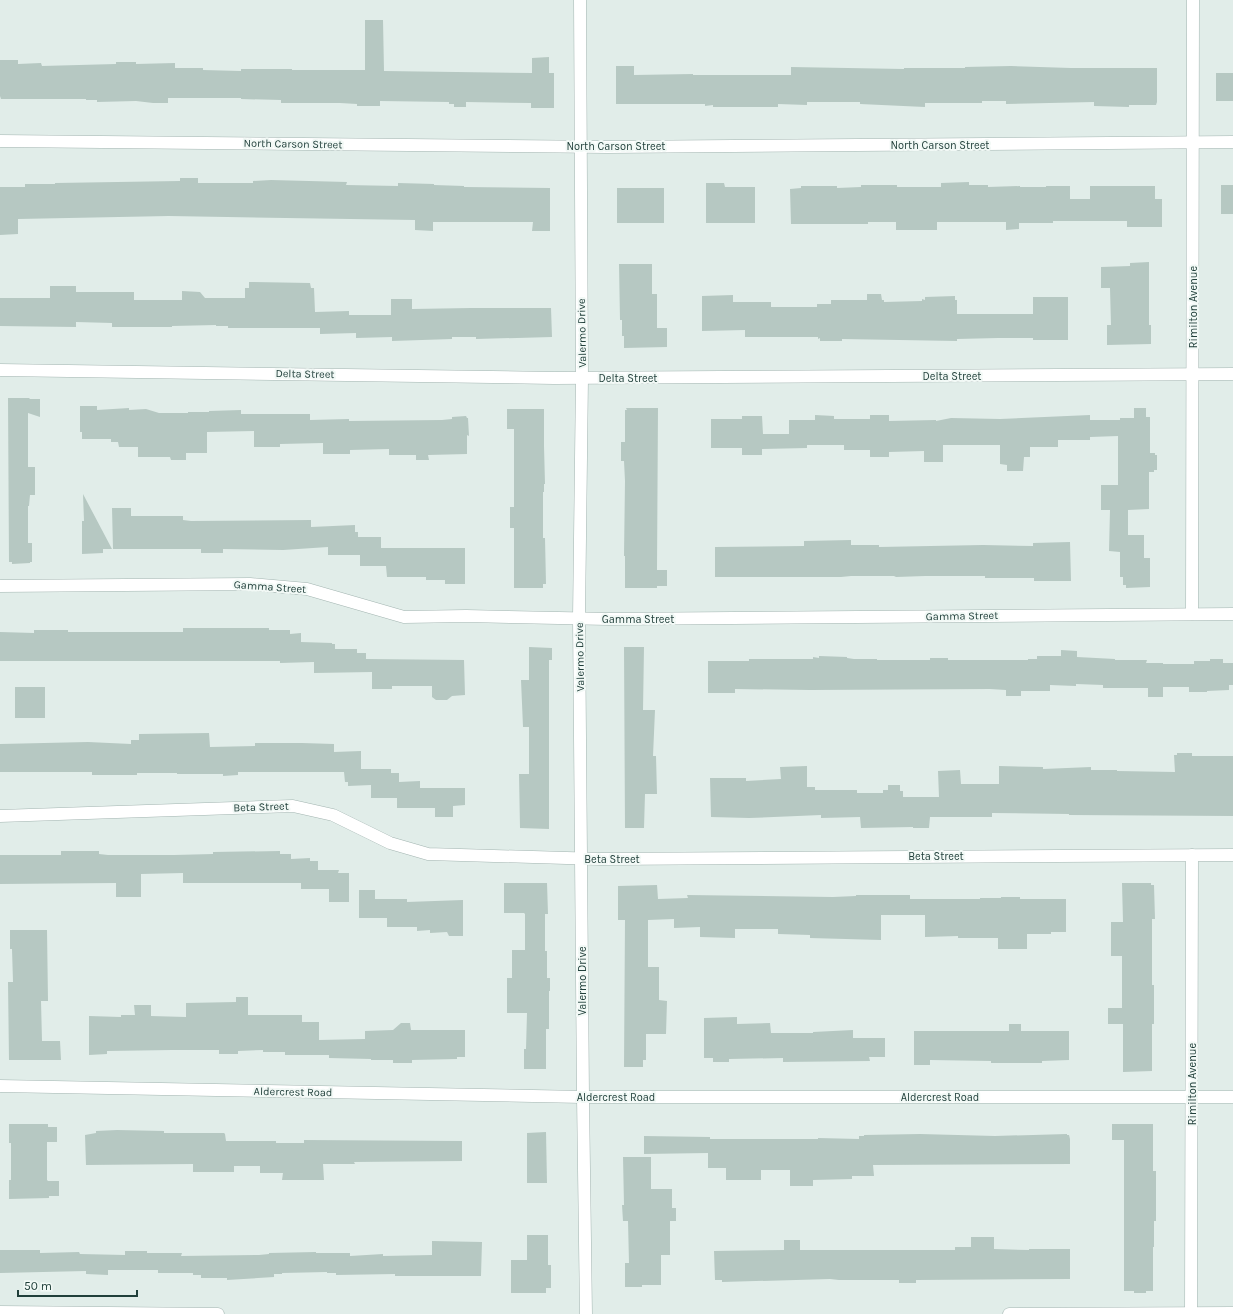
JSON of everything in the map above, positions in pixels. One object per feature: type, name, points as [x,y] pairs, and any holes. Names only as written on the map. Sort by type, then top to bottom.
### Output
[{"type":"street","name":"Valermo Drive","points":[[580,0],[582,378],[579,618],[586,1314]]},
{"type":"street","name":"Rimilton Avenue","points":[[1192,614],[1193,0]]},
{"type":"street","name":"North Carson Street","points":[[0,141],[580,146],[1233,142]]},
{"type":"street","name":"Delta Street","points":[[0,370],[582,378],[1233,374]]},
{"type":"street","name":"Gamma Street","points":[[0,586],[250,584],[307,589],[404,617],[466,616],[579,618],[1233,614]]},
{"type":"street","name":"Beta Street","points":[[0,816],[293,806],[333,815],[390,843],[428,854],[582,859],[1233,855]]},
{"type":"street","name":"Rimilton Avenue","points":[[1191,1313],[1192,855]]},
{"type":"street","name":"Aldercrest Road","points":[[0,1086],[583,1097],[1233,1097]]},
{"type":"street","points":[[0,1312],[218,1314]]},
{"type":"street","points":[[1009,1314],[1233,1313]]},
{"type":"building","points":[[365,20],[383,20],[384,71],[532,73],[532,58],[549,57],[549,73],[554,73],[554,108],[531,108],[531,103],[466,102],[466,107],[454,107],[454,104],[449,104],[449,102],[380,101],[380,106],[357,106],[357,104],[340,103],[281,103],[281,100],[241,98],[168,98],[168,103],[153,103],[136,101],[97,102],[97,100],[86,99],[1,99],[0,96],[0,60],[18,60],[18,64],[41,63],[42,66],[136,62],[136,64],[175,63],[175,68],[203,68],[203,70],[365,70]]},
{"type":"building","points":[[616,66],[634,66],[634,75],[791,75],[791,67],[904,69],[1011,66],[1157,68],[1157,102],[1156,105],[1129,105],[1129,107],[1094,106],[1094,102],[1006,104],[1006,101],[982,101],[982,103],[925,103],[925,107],[860,104],[860,102],[807,102],[807,105],[778,104],[778,107],[713,107],[713,105],[705,106],[705,104],[616,104]]},
{"type":"building","points":[[1216,73],[1233,73],[1233,101],[1216,101]]},
{"type":"building","points":[[180,178],[198,178],[198,183],[253,183],[253,181],[271,180],[347,182],[346,185],[398,186],[398,183],[464,187],[550,188],[550,231],[532,231],[533,222],[433,222],[433,231],[415,230],[415,220],[169,216],[18,219],[18,234],[0,235],[0,187],[25,187],[25,184],[55,183],[180,181]]},
{"type":"building","points":[[969,182],[969,185],[988,185],[988,187],[1070,186],[1070,199],[1090,199],[1090,186],[1155,186],[1155,199],[1162,199],[1162,227],[1127,227],[1127,221],[1053,221],[1053,223],[1019,223],[1019,229],[1006,230],[1006,222],[937,222],[937,230],[896,230],[896,222],[868,222],[868,224],[791,224],[790,189],[801,188],[801,186],[837,186],[837,188],[861,187],[861,185],[941,187],[941,183]]},
{"type":"building","points":[[706,183],[724,183],[725,187],[755,187],[755,223],[706,223]]},
{"type":"building","points":[[1221,185],[1233,185],[1233,214],[1221,214]]},
{"type":"building","points":[[617,188],[664,188],[664,223],[617,223]]},
{"type":"building","points":[[1149,262],[1149,325],[1151,325],[1151,344],[1107,345],[1107,325],[1111,325],[1110,288],[1101,288],[1101,267],[1130,266],[1130,263]]},
{"type":"building","points":[[619,264],[652,264],[652,294],[657,294],[657,328],[667,328],[667,347],[624,348],[622,320],[620,320]]},
{"type":"building","points":[[249,282],[310,283],[311,288],[314,288],[315,312],[349,311],[349,315],[391,315],[391,299],[412,299],[412,309],[551,308],[552,337],[476,339],[476,337],[452,337],[452,339],[392,341],[392,337],[356,338],[356,333],[320,334],[320,328],[228,328],[228,326],[216,325],[112,327],[112,323],[76,322],[76,327],[0,326],[0,298],[50,298],[50,286],[76,286],[76,292],[134,292],[134,300],[182,300],[182,291],[200,292],[205,298],[245,298],[245,288],[249,288]]},
{"type":"building","points":[[867,294],[881,294],[884,302],[922,301],[922,299],[925,300],[925,297],[955,296],[955,300],[957,300],[957,314],[1033,314],[1033,297],[1068,297],[1068,340],[998,338],[957,339],[957,341],[842,339],[842,341],[820,341],[820,338],[818,339],[818,337],[745,337],[745,330],[702,331],[702,296],[733,295],[733,302],[771,302],[771,307],[817,307],[817,304],[831,304],[831,300],[867,300]]},
{"type":"building","points":[[8,398],[40,399],[40,417],[28,413],[28,467],[35,467],[35,495],[30,495],[28,506],[28,543],[32,543],[32,562],[30,563],[12,564],[12,562],[9,562]]},
{"type":"building","points":[[80,406],[97,406],[97,410],[129,408],[129,410],[146,409],[159,413],[241,410],[241,414],[310,414],[310,420],[442,420],[452,419],[452,417],[466,416],[468,418],[469,436],[467,435],[467,454],[428,455],[429,460],[416,460],[416,455],[389,455],[389,449],[350,450],[350,454],[323,454],[323,443],[280,444],[280,447],[254,447],[254,431],[207,432],[207,453],[186,453],[186,460],[171,460],[170,457],[138,457],[138,447],[119,447],[118,442],[111,442],[111,439],[82,439],[82,432],[80,432]]},
{"type":"building","points":[[626,408],[658,408],[657,570],[667,570],[667,586],[657,586],[657,588],[625,588],[625,481],[624,461],[621,461],[621,442],[625,442]]},
{"type":"building","points":[[1134,408],[1146,408],[1146,417],[1150,417],[1150,453],[1155,453],[1155,455],[1157,455],[1157,470],[1154,470],[1154,472],[1149,472],[1149,509],[1128,510],[1128,535],[1144,535],[1144,558],[1150,558],[1150,587],[1126,588],[1126,585],[1123,585],[1123,577],[1120,577],[1120,552],[1109,551],[1110,510],[1101,510],[1101,485],[1118,485],[1118,436],[1090,437],[1090,440],[1058,440],[1058,447],[1030,447],[1030,457],[1024,457],[1023,471],[1007,471],[1007,465],[1000,464],[1000,445],[943,445],[943,462],[924,462],[924,451],[889,452],[889,457],[870,457],[870,450],[844,450],[844,445],[807,445],[807,448],[762,449],[762,455],[742,455],[742,448],[711,448],[711,419],[742,419],[742,416],[762,416],[763,434],[789,434],[789,420],[815,420],[815,415],[834,416],[834,419],[870,419],[870,415],[889,415],[889,421],[936,421],[951,418],[1000,419],[1090,415],[1090,420],[1120,420],[1120,418],[1134,418]]},
{"type":"building","points":[[507,409],[544,409],[545,484],[543,492],[543,538],[545,538],[546,584],[543,584],[543,588],[514,588],[514,528],[510,528],[510,507],[514,507],[514,429],[507,429]]},
{"type":"building","points":[[83,494],[112,549],[103,549],[103,553],[82,554],[82,521],[84,521]]},
{"type":"building","points":[[112,508],[131,508],[131,516],[183,516],[183,520],[191,521],[311,520],[311,527],[355,525],[355,532],[358,532],[358,537],[381,537],[381,548],[465,548],[465,584],[445,584],[445,580],[426,580],[426,577],[387,577],[386,566],[360,566],[360,555],[328,555],[328,547],[283,550],[223,549],[223,553],[201,553],[201,549],[113,549]]},
{"type":"building","points":[[851,540],[851,545],[879,545],[879,547],[983,545],[1033,546],[1033,543],[1070,542],[1071,581],[1034,581],[1034,578],[985,578],[985,576],[715,577],[715,547],[804,546],[804,541]]},
{"type":"building","points":[[183,628],[269,628],[269,630],[290,630],[290,634],[301,633],[301,642],[332,643],[335,644],[335,649],[357,649],[357,653],[366,653],[366,659],[464,660],[465,695],[452,696],[447,700],[436,700],[432,697],[432,686],[392,686],[392,689],[372,689],[372,672],[314,673],[314,662],[0,661],[0,632],[34,633],[34,630],[68,630],[68,632],[183,632]]},
{"type":"building","points":[[529,647],[552,648],[552,660],[549,660],[549,829],[520,828],[519,774],[529,774],[529,727],[523,727],[521,680],[529,680]]},
{"type":"building","points":[[624,647],[644,647],[643,710],[655,710],[653,756],[656,756],[657,794],[645,794],[644,828],[625,828]]},
{"type":"building","points":[[1061,650],[1077,651],[1077,657],[1115,660],[1147,660],[1146,663],[1163,664],[1194,664],[1194,661],[1223,659],[1223,663],[1233,663],[1233,685],[1229,685],[1229,690],[1207,692],[1189,692],[1189,687],[1163,687],[1163,697],[1148,697],[1148,688],[1103,688],[1103,685],[1076,684],[1076,686],[1050,685],[1050,691],[1021,691],[1021,696],[1006,696],[1006,690],[990,689],[735,689],[735,693],[708,693],[708,661],[749,661],[749,659],[813,659],[813,657],[819,658],[819,656],[877,660],[930,660],[930,658],[948,658],[948,660],[1028,660],[1037,659],[1037,656],[1061,656]]},
{"type":"building","points":[[15,687],[45,687],[45,718],[15,718]]},
{"type":"building","points":[[209,733],[210,747],[255,746],[255,743],[302,743],[334,744],[334,752],[361,751],[361,769],[391,769],[391,773],[399,773],[399,782],[420,781],[420,788],[465,788],[465,805],[453,806],[453,817],[435,817],[435,808],[397,808],[397,798],[371,798],[371,785],[348,786],[348,782],[345,782],[344,772],[238,772],[238,775],[223,776],[223,774],[177,773],[92,775],[92,772],[0,772],[0,744],[88,742],[131,744],[131,740],[139,740],[139,734]]},
{"type":"building","points":[[1177,753],[1192,753],[1192,756],[1233,756],[1233,816],[992,813],[992,817],[930,817],[929,828],[861,828],[860,817],[821,818],[821,815],[749,818],[711,817],[710,778],[746,778],[746,781],[781,779],[780,767],[807,766],[807,787],[815,787],[815,790],[857,790],[857,793],[883,793],[883,790],[888,790],[888,785],[900,785],[900,791],[903,791],[903,797],[939,797],[938,771],[960,770],[961,784],[999,784],[999,766],[1043,767],[1043,769],[1091,767],[1091,770],[1175,772],[1174,755],[1177,755]]},
{"type":"building","points":[[61,851],[99,851],[99,854],[108,855],[174,855],[213,854],[213,852],[280,851],[280,854],[291,854],[291,859],[310,858],[310,861],[318,861],[318,870],[339,870],[338,873],[349,873],[349,902],[329,902],[329,889],[301,889],[301,883],[183,883],[183,873],[141,874],[141,897],[116,897],[116,883],[0,884],[0,855],[61,855]]},
{"type":"building","points":[[504,883],[547,883],[548,914],[545,914],[545,951],[547,951],[547,978],[550,978],[550,991],[549,1029],[546,1029],[546,1069],[524,1069],[527,1013],[507,1013],[507,978],[512,978],[512,950],[525,950],[525,914],[504,913]]},
{"type":"building","points":[[1122,883],[1151,883],[1151,885],[1154,885],[1155,919],[1152,919],[1152,985],[1154,985],[1154,1024],[1152,1024],[1152,1071],[1123,1072],[1123,1024],[1108,1024],[1108,1008],[1122,1008],[1122,956],[1111,956],[1111,922],[1123,922]]},
{"type":"building","points":[[657,885],[658,899],[688,898],[687,895],[833,897],[856,895],[910,895],[910,899],[980,899],[1020,897],[1020,899],[1066,899],[1066,932],[1051,932],[1051,934],[1027,934],[1027,949],[998,949],[998,938],[958,938],[958,936],[925,937],[925,915],[881,915],[881,940],[810,938],[810,935],[778,934],[778,929],[735,929],[735,938],[700,937],[700,927],[674,928],[674,919],[648,920],[648,967],[659,967],[659,1000],[667,1001],[666,1034],[646,1034],[646,1060],[643,1060],[643,1067],[624,1067],[625,920],[618,920],[618,886]]},
{"type":"building","points":[[359,890],[375,890],[375,899],[407,899],[407,902],[463,900],[463,936],[449,936],[447,932],[430,933],[430,930],[417,931],[417,927],[387,927],[387,918],[359,918]]},
{"type":"building","points":[[10,930],[47,930],[48,1001],[41,1001],[42,1041],[60,1041],[61,1060],[9,1060],[8,982],[13,982]]},
{"type":"building","points":[[236,997],[248,997],[248,1015],[302,1015],[302,1022],[319,1022],[319,1040],[365,1039],[365,1031],[393,1030],[401,1023],[410,1023],[411,1030],[465,1030],[465,1057],[457,1057],[457,1059],[412,1060],[412,1063],[393,1063],[393,1060],[329,1058],[329,1055],[285,1055],[285,1052],[263,1052],[263,1050],[238,1051],[238,1054],[219,1054],[219,1050],[107,1051],[107,1054],[89,1055],[89,1016],[121,1017],[121,1015],[135,1015],[134,1005],[151,1005],[151,1016],[186,1017],[186,1003],[236,1002]]},
{"type":"building","points":[[737,1017],[737,1024],[770,1023],[771,1033],[813,1033],[853,1030],[853,1038],[885,1038],[885,1057],[869,1057],[870,1061],[783,1062],[783,1058],[729,1059],[729,1062],[713,1062],[713,1058],[704,1058],[704,1018]]},
{"type":"building","points":[[1009,1024],[1021,1024],[1021,1031],[1069,1031],[1069,1060],[1042,1061],[1042,1063],[991,1063],[991,1061],[930,1060],[930,1065],[914,1065],[914,1031],[1009,1031]]},
{"type":"building","points":[[9,1124],[48,1124],[48,1127],[57,1127],[57,1142],[47,1142],[47,1180],[59,1181],[59,1196],[49,1196],[49,1198],[9,1199],[9,1180],[11,1180],[11,1143],[9,1143]]},
{"type":"building","points":[[1112,1124],[1153,1124],[1153,1171],[1156,1171],[1156,1221],[1154,1221],[1153,1291],[1146,1291],[1146,1293],[1124,1291],[1124,1140],[1112,1140]]},
{"type":"building","points":[[96,1131],[164,1131],[164,1133],[224,1133],[226,1141],[276,1141],[276,1143],[304,1143],[304,1140],[462,1141],[462,1161],[354,1162],[355,1164],[323,1164],[324,1180],[282,1180],[283,1173],[260,1173],[260,1166],[234,1166],[234,1172],[193,1172],[193,1164],[86,1165],[85,1135],[96,1133]]},
{"type":"building","points":[[546,1132],[547,1183],[527,1183],[527,1133]]},
{"type":"building","points":[[920,1134],[995,1136],[1067,1134],[1069,1135],[1070,1139],[1070,1164],[873,1165],[874,1176],[852,1176],[852,1179],[813,1180],[813,1186],[790,1186],[790,1170],[761,1170],[761,1180],[726,1180],[726,1168],[708,1168],[708,1153],[644,1154],[644,1136],[710,1137],[710,1139],[859,1139],[859,1136],[864,1135]]},
{"type":"building","points":[[623,1157],[651,1157],[651,1189],[672,1189],[672,1208],[676,1208],[676,1221],[670,1221],[670,1255],[661,1255],[661,1285],[625,1287],[625,1263],[629,1263],[628,1221],[623,1221],[622,1205],[624,1205]]},
{"type":"building","points":[[527,1235],[548,1235],[548,1265],[551,1265],[551,1288],[546,1288],[546,1293],[511,1293],[511,1260],[527,1260]]},
{"type":"building","points":[[971,1237],[994,1237],[994,1249],[1070,1249],[1070,1279],[916,1280],[916,1283],[899,1283],[899,1280],[830,1279],[722,1282],[722,1280],[715,1280],[714,1251],[784,1250],[784,1240],[800,1240],[800,1250],[955,1250],[955,1247],[971,1247]]},
{"type":"building","points":[[432,1241],[482,1242],[481,1276],[395,1276],[395,1274],[336,1275],[336,1273],[327,1272],[282,1273],[274,1274],[274,1277],[227,1280],[227,1278],[201,1278],[201,1275],[193,1275],[193,1273],[158,1273],[158,1270],[108,1270],[108,1275],[86,1274],[86,1271],[0,1273],[0,1250],[40,1250],[40,1253],[79,1252],[80,1254],[125,1255],[125,1251],[147,1251],[147,1253],[182,1253],[181,1256],[259,1255],[269,1253],[316,1252],[350,1253],[350,1256],[383,1254],[383,1256],[432,1255]]}]
